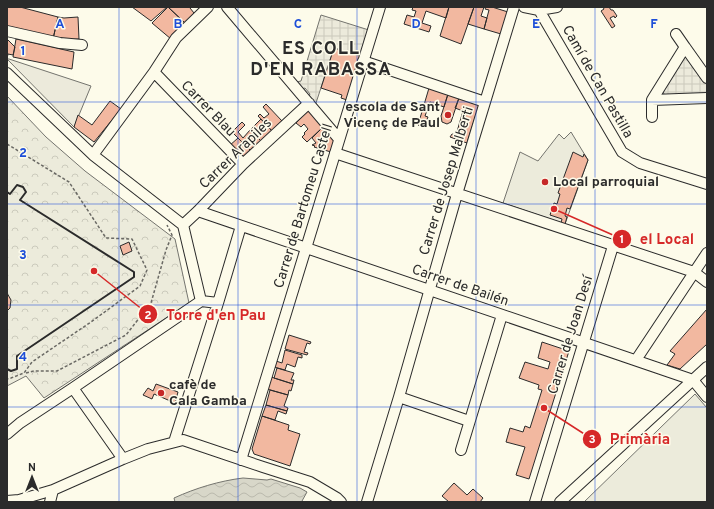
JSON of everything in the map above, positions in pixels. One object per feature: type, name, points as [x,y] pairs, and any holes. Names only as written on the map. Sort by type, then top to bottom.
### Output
[{"type":"street","points":[[93,155],[154,72],[176,38],[208,7]]},
{"type":"street","points":[[227,7],[339,139]]},
{"type":"street","name":"Carrer de Bartomeu Castell","points":[[241,460],[380,7]]},
{"type":"street","name":"Carrer de Josep Malberti","points":[[367,502],[399,397],[457,194],[514,7]]},
{"type":"street","points":[[524,7],[539,10],[557,7]]},
{"type":"street","name":"Camí de Can Pastilla","points":[[539,10],[622,152],[640,164],[707,184]]},
{"type":"street","points":[[7,32],[60,43],[82,45]]},
{"type":"street","points":[[676,34],[707,78]]},
{"type":"street","points":[[652,117],[652,100],[685,47]]},
{"type":"street","points":[[363,61],[485,102]]},
{"type":"street","name":"Carrer Blau","points":[[154,72],[243,164]]},
{"type":"street","points":[[7,73],[93,155],[183,225],[201,301]]},
{"type":"street","points":[[652,100],[707,98]]},
{"type":"street","name":"Carrer Arapiles","points":[[183,225],[243,164],[309,103]]},
{"type":"street","points":[[335,153],[694,272],[707,282]]},
{"type":"street","name":"Carrer de Bailén","points":[[198,211],[693,380]]},
{"type":"street","points":[[174,442],[241,226]]},
{"type":"street","name":"Carrer de Joan Desí","points":[[535,502],[613,246]]},
{"type":"street","points":[[636,360],[707,253]]},
{"type":"street","points":[[7,434],[20,423],[201,301],[218,303]]},
{"type":"street","points":[[460,450],[502,315]]},
{"type":"street","points":[[560,502],[707,367]]},
{"type":"street","points":[[693,380],[707,397]]},
{"type":"street","points":[[73,388],[123,458]]},
{"type":"street","points":[[399,397],[469,421]]},
{"type":"street","points":[[7,501],[19,500],[53,490],[123,458],[148,449],[183,440],[310,482],[341,502]]},
{"type":"street","points":[[50,502],[53,490]]},
{"type":"path","points":[[7,144],[69,182],[106,238],[132,238],[147,270],[140,286],[91,322],[32,362],[24,373]]},
{"type":"path","points":[[7,379],[34,371],[57,371],[126,335],[151,303],[172,234],[167,225],[173,218]]},
{"type":"green space","points":[[7,96],[46,137],[85,171],[175,239],[189,303],[44,398],[26,376],[7,386]]},
{"type":"green space","name":"Local parroquial","points":[[571,132],[588,160],[565,224],[503,203],[520,152],[538,161],[559,134],[564,139]]},
{"type":"green space","points":[[695,394],[707,408],[707,502],[584,502]]},
{"type":"shaded area","points":[[321,15],[372,31],[360,56],[334,48],[314,109],[307,100],[310,94],[305,88],[298,90],[292,83],[301,81]]},
{"type":"shaded area","points":[[680,55],[692,56],[707,78],[707,97],[667,99],[661,86]]},
{"type":"shaded area","points":[[7,59],[91,86],[74,127]]},
{"type":"water","points":[[243,478],[271,479],[300,488],[307,492],[302,501],[304,502],[175,502],[174,498],[199,488]]},
{"type":"building","points":[[7,7],[20,7],[58,17],[53,39],[7,28]]},
{"type":"building","points":[[132,7],[167,7],[151,21]]},
{"type":"building","points":[[168,7],[192,7],[190,8],[194,13],[185,23]]},
{"type":"building","points":[[168,7],[185,23],[171,39],[152,23]]},
{"type":"building","points":[[413,7],[449,7],[446,18],[426,11],[422,23],[431,26],[429,32],[404,24],[407,15],[414,17],[416,11],[412,10]]},
{"type":"building","points":[[449,7],[474,7],[461,44],[440,36]]},
{"type":"building","points":[[474,7],[484,7],[481,16],[487,18],[484,29],[468,24]]},
{"type":"building","points":[[486,7],[492,7],[508,12],[501,34],[484,29],[489,10],[485,9]]},
{"type":"building","points":[[603,7],[609,7],[617,16],[615,18],[614,16],[610,18],[615,26],[612,28],[601,11],[604,9]]},
{"type":"building","points":[[58,17],[78,17],[79,39],[53,39]]},
{"type":"building","points":[[7,39],[15,47],[13,55],[8,54],[7,59]]},
{"type":"building","points":[[16,39],[74,52],[72,69],[13,57]]},
{"type":"building","points":[[334,48],[360,56],[347,100],[341,98],[342,95],[321,88]]},
{"type":"building","points":[[429,88],[448,94],[444,107],[430,102],[425,116],[428,117],[424,127],[418,125]]},
{"type":"building","points":[[448,94],[459,98],[451,122],[447,124],[442,122],[441,116]]},
{"type":"building","points":[[459,98],[479,105],[467,143],[450,137],[452,134],[456,135],[463,111],[455,108]]},
{"type":"building","points":[[110,101],[121,109],[94,142],[74,127],[78,115],[92,125]]},
{"type":"building","points":[[266,104],[282,121],[272,131],[258,116],[260,114],[264,118],[269,114],[263,107]]},
{"type":"building","points":[[309,110],[323,127],[307,142],[302,137],[308,129],[304,124],[301,127],[296,123]]},
{"type":"building","points":[[261,119],[272,131],[261,141],[250,130]]},
{"type":"building","points":[[242,122],[245,125],[238,132],[243,138],[250,130],[261,141],[251,151],[232,132]]},
{"type":"building","points":[[323,127],[335,141],[331,152],[312,145],[316,143],[312,138]]},
{"type":"building","points":[[238,138],[251,151],[242,160],[229,146]]},
{"type":"building","points":[[573,152],[583,157],[584,154],[588,160],[570,209],[567,208],[565,224],[561,223],[562,219],[550,215],[554,203],[557,204],[560,194],[558,193]]},
{"type":"building","points":[[129,242],[132,251],[123,255],[120,246]]},
{"type":"building","points":[[7,293],[11,300],[10,308],[7,311]]},
{"type":"building","points":[[707,309],[707,344],[680,369],[667,365],[675,354],[670,351]]},
{"type":"building","points":[[289,335],[311,342],[310,344],[307,343],[304,352],[308,353],[307,355],[285,349]]},
{"type":"building","points":[[542,342],[569,351],[529,479],[516,475],[525,447],[506,442],[510,428],[523,432],[525,426],[530,428],[542,390],[538,389],[539,385],[519,378],[525,362],[548,369],[550,362],[538,358]]},
{"type":"building","points":[[285,350],[302,355],[302,358],[298,357],[295,367],[287,364],[285,370],[274,367],[276,361],[282,363]]},
{"type":"building","points":[[277,368],[294,373],[291,380],[294,380],[293,384],[274,378]]},
{"type":"building","points":[[271,377],[293,384],[288,395],[267,389]]},
{"type":"building","name":"cafè de Cala Gamba","points":[[156,384],[178,392],[175,403],[154,394],[152,399],[143,395],[148,388],[153,391]]},
{"type":"building","points":[[270,390],[288,395],[284,406],[288,408],[287,411],[266,405]]},
{"type":"building","points":[[266,405],[287,411],[286,414],[278,411],[275,420],[262,416]]},
{"type":"building","points":[[262,416],[289,425],[288,430],[300,434],[290,466],[254,454],[252,449]]},
{"type":"building","points":[[454,483],[467,495],[473,489],[483,498],[480,502],[449,502],[442,496]]},
{"type":"wall","points":[[7,192],[10,194],[17,185],[23,187],[26,192],[20,200],[134,272],[134,277],[17,356],[17,369],[11,371],[7,369]]},
{"type":"place","name":"escola de Sant Vicenç de Paul","points":[[448,115]]},
{"type":"place","name":"Local parroquial","points":[[545,182]]},
{"type":"place","name":"el Local","points":[[554,209]]},
{"type":"place","name":"Torre d'en Pau","points":[[94,271]]},
{"type":"place","name":"cafè de Cala Gamba","points":[[161,393]]},
{"type":"place","name":"Primària","points":[[544,408]]},
{"type":"district","name":"ES COLL D'EN RABASSA","points":[[321,59]]}]
